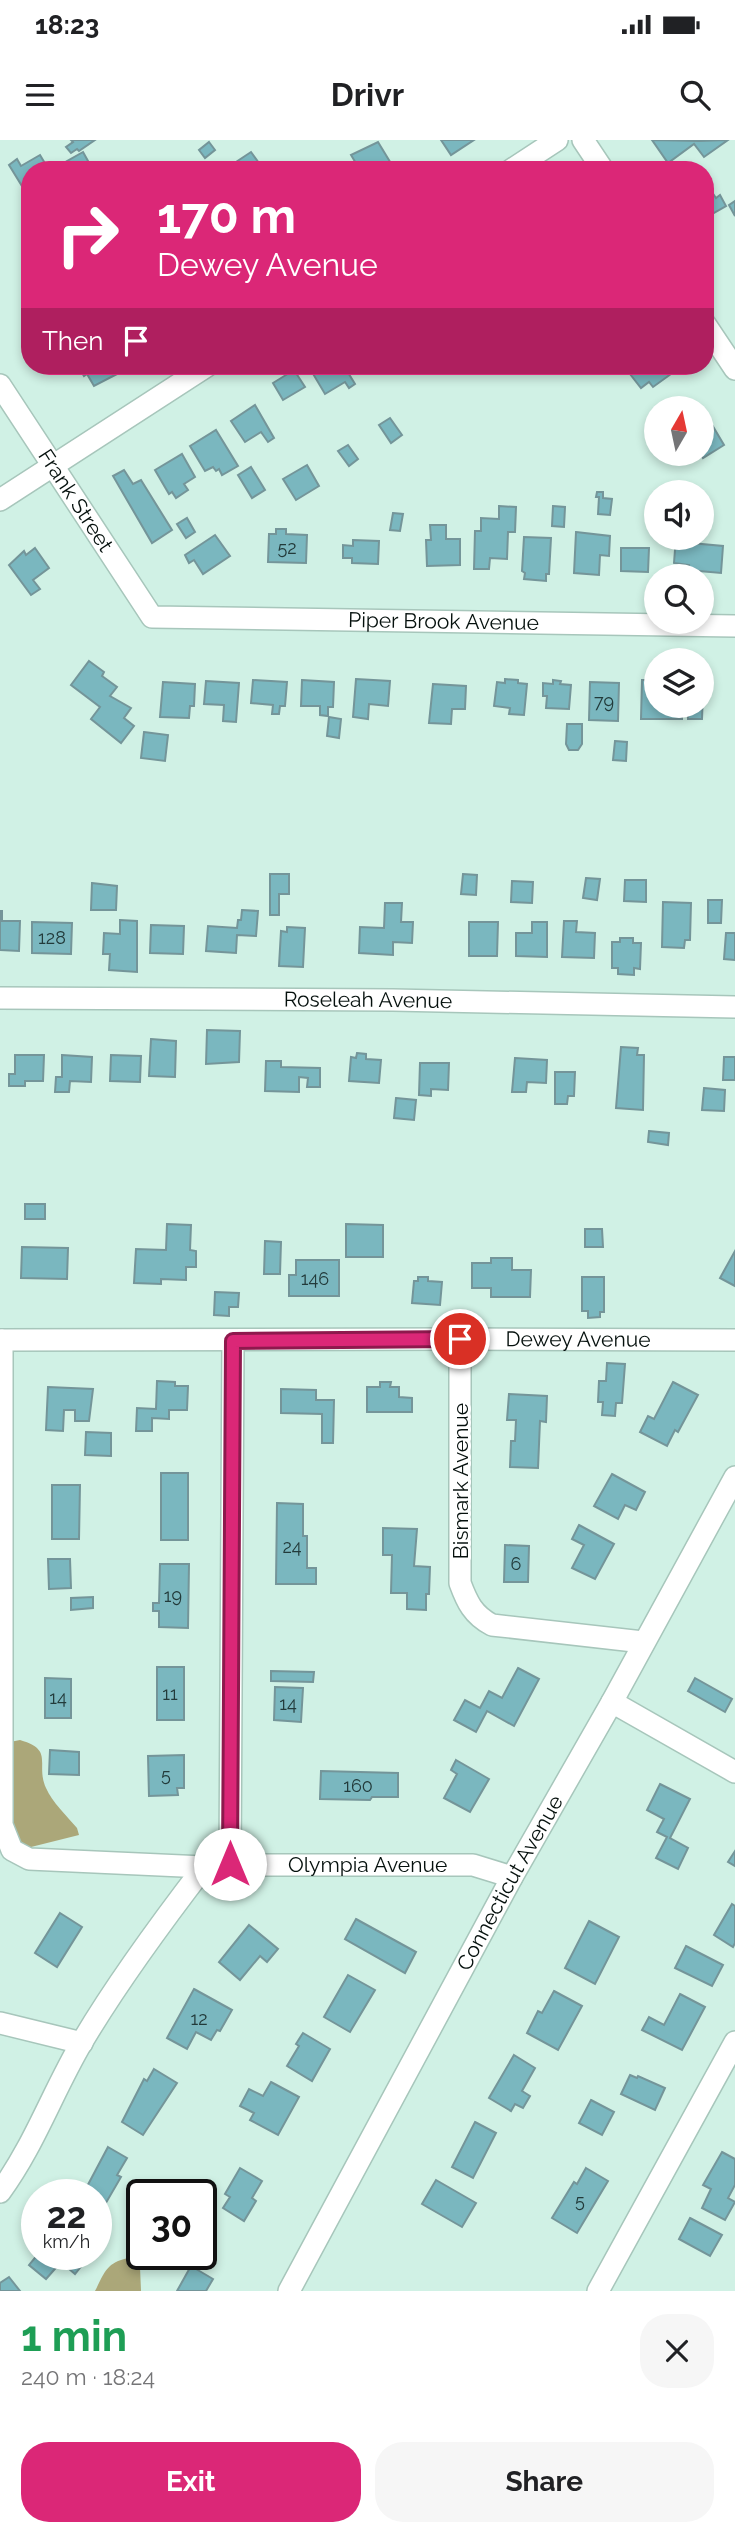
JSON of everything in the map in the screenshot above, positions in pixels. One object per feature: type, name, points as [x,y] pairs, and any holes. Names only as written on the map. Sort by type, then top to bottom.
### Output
[{"type":"street","points":[[525,161],[557,140]]},
{"type":"street","points":[[583,140],[597,161]]},
{"type":"street","points":[[714,338],[735,369]]},
{"type":"street","points":[[0,500],[193,375]]},
{"type":"street","name":"Frank Street","points":[[0,385],[152,617]]},
{"type":"street","name":"Piper Brook Avenue","points":[[152,617],[735,626]]},
{"type":"street","name":"Roseleah Avenue","points":[[0,999],[393,1000],[735,1007]]},
{"type":"street","name":"Bismark Avenue","points":[[460,1339],[460,1583],[467,1603],[480,1618],[492,1625],[643,1642]]},
{"type":"street","name":"Dewey Avenue","points":[[1,1340],[735,1340]]},
{"type":"street","name":"Olympia Avenue","points":[[1,1340],[2,1825],[12,1850],[29,1859],[204,1867],[230,1864],[473,1865],[512,1877]]},
{"type":"street","points":[[230,1864],[233,1341]]},
{"type":"street","name":"Connecticut Avenue","points":[[294,2290],[512,1877],[612,1702],[735,1477]]},
{"type":"street","points":[[612,1702],[735,1772]]},
{"type":"street","points":[[0,2192],[44,2119],[82,2043],[164,1919],[204,1867]]},
{"type":"street","points":[[0,2023],[82,2043]]},
{"type":"street","points":[[598,2291],[735,2042]]},
{"type":"shaded area","points":[[20,1740],[31,1744],[41,1753],[46,1788],[77,1828],[79,1835],[31,1847],[0,1838],[0,1744]]},
{"type":"shaded area","points":[[126,2259],[126,2270],[140,2270],[141,2291],[95,2291],[104,2274]]},
{"type":"building","points":[[71,140],[95,140],[71,153],[66,147],[73,142]]},
{"type":"building","points":[[441,140],[474,140],[451,155]]},
{"type":"building","points":[[652,140],[728,140],[704,157],[694,144],[671,161],[667,161]]},
{"type":"building","points":[[209,142],[215,150],[205,158],[199,150]]},
{"type":"building","points":[[378,142],[390,161],[355,161],[351,155]]},
{"type":"building","points":[[83,152],[88,161],[67,161]]},
{"type":"building","points":[[251,152],[258,161],[238,161]]},
{"type":"building","points":[[40,155],[44,161],[30,161]]},
{"type":"building","points":[[17,159],[21,166],[21,184],[9,165]]},
{"type":"building","points":[[714,195],[716,198],[720,195],[726,206],[714,213]]},
{"type":"building","points":[[735,201],[735,216],[729,205]]},
{"type":"building","points":[[88,375],[115,375],[94,386]]},
{"type":"building","points":[[286,375],[297,375],[305,387],[283,400],[273,383]]},
{"type":"building","points":[[314,375],[350,375],[355,384],[349,388],[345,382],[325,394]]},
{"type":"building","points":[[631,375],[670,375],[653,387],[649,382],[641,388]]},
{"type":"building","points":[[255,405],[274,438],[268,442],[261,432],[245,442],[231,421]]},
{"type":"building","points":[[390,418],[402,435],[391,443],[379,425]]},
{"type":"building","points":[[714,428],[724,445],[714,451]]},
{"type":"building","points":[[216,430],[238,466],[222,475],[219,469],[216,471],[213,467],[205,471],[190,446]]},
{"type":"building","points":[[348,445],[358,459],[349,466],[338,451]]},
{"type":"building","points":[[182,454],[195,477],[184,484],[188,490],[176,498],[172,492],[169,494],[155,470]]},
{"type":"building","points":[[307,465],[319,486],[296,500],[283,479]]},
{"type":"building","points":[[251,467],[265,490],[252,498],[238,475]]},
{"type":"building","points":[[124,470],[133,484],[141,480],[172,530],[152,543],[113,476]]},
{"type":"building","points":[[597,492],[603,492],[603,498],[612,499],[610,515],[598,514]]},
{"type":"building","points":[[499,506],[516,507],[515,532],[508,532],[507,559],[490,558],[489,569],[474,569],[475,531],[481,531],[481,518],[499,519]]},
{"type":"building","points":[[553,506],[565,507],[564,527],[552,526]]},
{"type":"building","points":[[393,513],[403,514],[400,531],[390,530]]},
{"type":"building","points":[[187,518],[195,532],[186,538],[177,524]]},
{"type":"building","points":[[430,525],[446,525],[446,539],[460,539],[460,565],[427,566],[426,540],[431,540]]},
{"type":"building","points":[[276,529],[286,529],[286,534],[307,535],[306,563],[268,562],[269,534],[276,534]]},
{"type":"building","points":[[576,532],[610,536],[609,556],[600,555],[599,575],[574,573]]},
{"type":"building","points":[[215,535],[230,556],[203,574],[194,560],[189,563],[185,555]]},
{"type":"building","points":[[524,537],[551,538],[549,574],[546,574],[546,581],[524,579]]},
{"type":"building","points":[[353,540],[379,541],[378,564],[352,563],[352,558],[343,558],[343,545],[353,546]]},
{"type":"building","points":[[714,545],[723,546],[721,573],[714,572],[714,564],[674,563],[675,550],[714,550]]},
{"type":"building","points":[[35,548],[49,568],[33,580],[40,589],[31,595],[9,565],[24,551],[26,555]]},
{"type":"building","points":[[621,548],[649,550],[648,564],[644,564],[644,572],[621,571]]},
{"type":"building","points":[[89,661],[104,672],[102,676],[117,687],[110,696],[131,708],[124,718],[134,726],[121,743],[91,719],[100,707],[71,685]]},
{"type":"building","points":[[356,679],[390,681],[388,706],[369,704],[368,719],[353,717]]},
{"type":"building","points":[[505,679],[527,684],[524,715],[509,714],[510,708],[494,706],[497,682],[505,683]]},
{"type":"building","points":[[253,680],[287,682],[285,706],[280,706],[279,714],[272,714],[273,705],[251,703]]},
{"type":"building","points":[[302,680],[334,682],[333,707],[328,707],[328,716],[320,715],[320,706],[301,706]]},
{"type":"building","points":[[553,680],[571,685],[569,709],[546,708],[547,696],[543,696],[543,683],[553,684]]},
{"type":"building","points":[[642,680],[644,718],[682,718],[682,719],[641,719]]},
{"type":"building","points":[[206,681],[239,683],[236,722],[223,721],[224,705],[204,704]]},
{"type":"building","points":[[163,682],[195,684],[194,706],[190,706],[189,718],[160,717]]},
{"type":"building","points":[[590,682],[619,683],[618,721],[589,720]]},
{"type":"building","points":[[433,684],[466,686],[465,709],[452,709],[451,724],[429,723]]},
{"type":"building","points":[[329,717],[341,719],[339,738],[327,736]]},
{"type":"building","points":[[567,724],[582,724],[582,744],[578,750],[569,750],[566,744]]},
{"type":"building","points":[[144,732],[168,735],[165,761],[141,758]]},
{"type":"building","points":[[615,741],[627,742],[626,761],[613,760]]},
{"type":"building","points":[[270,874],[289,874],[289,894],[279,894],[279,915],[270,915]]},
{"type":"building","points":[[463,874],[477,875],[476,895],[461,894]]},
{"type":"building","points":[[586,878],[600,879],[597,900],[583,898]]},
{"type":"building","points":[[625,880],[646,880],[646,902],[624,901]]},
{"type":"building","points":[[512,881],[533,882],[532,903],[511,902]]},
{"type":"building","points":[[92,883],[117,886],[116,910],[91,910]]},
{"type":"building","points":[[708,900],[722,900],[721,923],[708,923]]},
{"type":"building","points":[[663,902],[691,903],[690,940],[685,940],[684,948],[662,947]]},
{"type":"building","points":[[385,903],[402,903],[401,922],[413,922],[412,943],[393,942],[393,955],[359,953],[360,927],[384,928]]},
{"type":"building","points":[[242,910],[258,911],[256,936],[237,935],[236,953],[206,951],[208,926],[237,928]]},
{"type":"building","points":[[0,911],[2,921],[20,921],[19,951],[0,950]]},
{"type":"building","points":[[120,920],[137,921],[137,972],[109,970],[110,954],[103,954],[104,933],[120,934]]},
{"type":"building","points":[[564,921],[577,921],[576,932],[595,933],[594,958],[562,957]]},
{"type":"building","points":[[32,922],[72,923],[71,954],[32,953]]},
{"type":"building","points":[[469,922],[498,922],[497,956],[469,956]]},
{"type":"building","points":[[532,922],[547,922],[547,957],[516,956],[516,933],[532,933]]},
{"type":"building","points":[[151,925],[184,926],[183,954],[150,953]]},
{"type":"building","points":[[287,927],[305,928],[303,967],[279,966],[281,931],[287,932]]},
{"type":"building","points":[[726,933],[735,933],[735,960],[724,959]]},
{"type":"building","points":[[620,938],[633,938],[633,943],[641,943],[640,969],[634,968],[634,975],[618,974],[618,968],[612,968],[612,942],[620,942]]},
{"type":"building","points":[[207,1030],[240,1031],[239,1062],[206,1064]]},
{"type":"building","points":[[151,1039],[176,1041],[175,1077],[149,1076]]},
{"type":"building","points":[[621,1047],[638,1048],[637,1055],[644,1055],[643,1110],[616,1108]]},
{"type":"building","points":[[357,1053],[366,1054],[366,1059],[381,1060],[379,1083],[349,1081],[351,1057],[356,1058]]},
{"type":"building","points":[[15,1055],[44,1055],[43,1081],[25,1081],[25,1086],[9,1086],[9,1074],[15,1074]]},
{"type":"building","points":[[62,1055],[92,1057],[91,1082],[70,1081],[69,1092],[55,1092],[56,1077],[62,1077]]},
{"type":"building","points":[[111,1055],[141,1056],[140,1082],[110,1081]]},
{"type":"building","points":[[724,1057],[735,1057],[735,1080],[723,1080]]},
{"type":"building","points":[[515,1058],[547,1060],[546,1083],[527,1082],[526,1092],[512,1092]]},
{"type":"building","points":[[266,1061],[281,1061],[281,1067],[320,1068],[320,1087],[307,1087],[308,1078],[299,1077],[299,1092],[265,1091]]},
{"type":"building","points":[[420,1063],[449,1063],[448,1090],[431,1089],[431,1096],[419,1095]]},
{"type":"building","points":[[555,1072],[575,1072],[574,1096],[568,1096],[567,1104],[555,1104]]},
{"type":"building","points":[[704,1088],[725,1090],[724,1111],[702,1110]]},
{"type":"building","points":[[396,1098],[416,1100],[414,1120],[394,1118]]},
{"type":"building","points":[[649,1131],[669,1133],[668,1145],[648,1142]]},
{"type":"building","points":[[25,1204],[45,1204],[45,1219],[25,1219]]},
{"type":"building","points":[[167,1224],[191,1225],[190,1250],[196,1251],[196,1267],[186,1267],[186,1280],[161,1279],[161,1284],[134,1283],[136,1249],[166,1250]]},
{"type":"building","points":[[346,1224],[383,1225],[383,1257],[346,1257]]},
{"type":"building","points":[[585,1229],[602,1229],[603,1247],[585,1247]]},
{"type":"building","points":[[265,1241],[281,1242],[280,1274],[264,1274]]},
{"type":"building","points":[[22,1247],[68,1248],[67,1279],[21,1278]]},
{"type":"building","points":[[735,1251],[735,1286],[720,1278]]},
{"type":"building","points":[[491,1258],[512,1258],[512,1270],[531,1270],[530,1297],[491,1297],[491,1288],[472,1288],[472,1263],[491,1263]]},
{"type":"building","points":[[296,1260],[339,1260],[339,1296],[289,1296],[289,1275],[296,1275]]},
{"type":"building","points":[[418,1277],[442,1282],[440,1305],[412,1303],[414,1281],[418,1281]]},
{"type":"building","points":[[582,1277],[604,1277],[604,1312],[600,1312],[600,1317],[588,1318],[588,1311],[582,1311]]},
{"type":"building","points":[[215,1292],[239,1293],[238,1307],[229,1307],[229,1316],[214,1315]]},
{"type":"building","points":[[607,1363],[625,1364],[622,1403],[616,1403],[615,1416],[602,1415],[603,1402],[598,1402],[599,1381],[606,1381]]},
{"type":"building","points":[[157,1381],[188,1386],[187,1410],[169,1410],[169,1419],[152,1418],[152,1431],[136,1431],[137,1408],[156,1409]]},
{"type":"building","points":[[380,1382],[391,1382],[390,1387],[399,1387],[399,1397],[412,1398],[412,1412],[367,1412],[367,1387],[380,1387]]},
{"type":"building","points":[[673,1382],[698,1395],[678,1432],[675,1430],[667,1446],[640,1432],[648,1416],[654,1419]]},
{"type":"building","points":[[48,1387],[93,1389],[89,1421],[75,1421],[75,1410],[64,1410],[63,1431],[46,1430]]},
{"type":"building","points":[[281,1389],[316,1390],[316,1400],[334,1400],[333,1443],[322,1443],[322,1414],[281,1413]]},
{"type":"building","points":[[509,1394],[547,1396],[546,1422],[540,1421],[538,1468],[510,1467],[511,1441],[515,1441],[516,1420],[507,1420]]},
{"type":"building","points":[[86,1432],[111,1433],[111,1456],[85,1455]]},
{"type":"building","points":[[161,1473],[188,1473],[188,1540],[161,1540]]},
{"type":"building","points":[[612,1474],[645,1492],[636,1510],[625,1505],[618,1519],[594,1506]]},
{"type":"building","points":[[52,1485],[80,1485],[79,1539],[52,1539]]},
{"type":"building","points":[[277,1503],[303,1504],[307,1568],[316,1568],[316,1584],[276,1584]]},
{"type":"building","points":[[579,1525],[614,1544],[595,1579],[572,1568],[584,1545],[572,1539]]},
{"type":"building","points":[[383,1528],[417,1529],[414,1566],[430,1567],[426,1610],[407,1609],[407,1593],[391,1593],[392,1555],[383,1555]]},
{"type":"building","points":[[505,1545],[529,1546],[528,1582],[504,1582]]},
{"type":"building","points":[[48,1559],[70,1559],[71,1588],[49,1589]]},
{"type":"building","points":[[160,1564],[189,1564],[188,1628],[159,1627],[159,1611],[153,1611],[153,1603],[159,1603]]},
{"type":"building","points":[[93,1597],[93,1608],[71,1610],[71,1598]]},
{"type":"building","points":[[157,1667],[184,1667],[184,1720],[157,1720]]},
{"type":"building","points":[[518,1668],[539,1679],[514,1726],[487,1711],[476,1732],[454,1720],[465,1700],[480,1708],[489,1691],[502,1698]]},
{"type":"building","points":[[271,1671],[314,1672],[313,1682],[271,1681]]},
{"type":"building","points":[[45,1678],[71,1679],[71,1718],[45,1718]]},
{"type":"building","points":[[695,1678],[732,1699],[725,1712],[688,1691]]},
{"type":"building","points":[[275,1687],[303,1688],[301,1722],[274,1720]]},
{"type":"building","points":[[50,1750],[79,1752],[79,1775],[49,1774]]},
{"type":"building","points":[[184,1755],[184,1788],[177,1788],[178,1795],[149,1796],[148,1756]]},
{"type":"building","points":[[456,1760],[489,1779],[470,1812],[444,1798],[457,1774],[451,1770]]},
{"type":"building","points":[[321,1771],[398,1773],[398,1797],[372,1797],[370,1800],[320,1799]]},
{"type":"building","points":[[660,1784],[690,1799],[670,1838],[688,1848],[678,1869],[656,1858],[667,1837],[657,1832],[664,1819],[647,1810]]},
{"type":"building","points":[[735,1851],[735,1866],[728,1862]]},
{"type":"building","points":[[732,1904],[735,1906],[733,1947],[714,1935]]},
{"type":"building","points":[[60,1913],[82,1927],[57,1967],[35,1953]]},
{"type":"building","points":[[356,1919],[416,1952],[405,1973],[345,1939]]},
{"type":"building","points":[[589,1921],[619,1937],[595,1984],[565,1968]]},
{"type":"building","points":[[249,1925],[278,1949],[267,1962],[260,1956],[240,1980],[219,1962]]},
{"type":"building","points":[[686,1946],[723,1965],[712,1986],[675,1968]]},
{"type":"building","points":[[348,1975],[375,1990],[350,2032],[324,2017]]},
{"type":"building","points":[[194,1989],[232,2010],[220,2031],[217,2030],[211,2040],[196,2032],[187,2049],[167,2038]]},
{"type":"building","points":[[554,1991],[582,2006],[558,2050],[527,2033],[538,2011],[542,2013]]},
{"type":"building","points":[[680,1994],[705,2007],[682,2050],[642,2030],[649,2017],[664,2025]]},
{"type":"building","points":[[303,2033],[330,2049],[312,2081],[287,2066]]},
{"type":"building","points":[[514,2055],[535,2068],[522,2091],[530,2096],[523,2108],[515,2104],[511,2111],[489,2098]]},
{"type":"building","points":[[154,2069],[177,2083],[143,2135],[122,2122],[144,2079],[147,2081]]},
{"type":"building","points":[[630,2075],[665,2088],[655,2110],[621,2094]]},
{"type":"building","points":[[271,2082],[299,2097],[278,2135],[250,2120],[254,2113],[240,2106],[249,2089],[263,2096]]},
{"type":"building","points":[[591,2100],[614,2112],[602,2135],[579,2123]]},
{"type":"building","points":[[475,2122],[496,2133],[473,2178],[452,2167]]},
{"type":"building","points":[[108,2147],[127,2158],[117,2175],[121,2177],[112,2192],[112,2179],[91,2179]]},
{"type":"building","points":[[722,2152],[735,2159],[735,2185],[728,2198],[735,2202],[725,2220],[702,2208],[711,2189],[703,2185]]},
{"type":"building","points":[[240,2168],[262,2181],[252,2198],[256,2201],[244,2221],[223,2208],[230,2197],[225,2194]]},
{"type":"building","points":[[586,2168],[608,2181],[577,2233],[552,2218]]},
{"type":"building","points":[[436,2180],[476,2203],[462,2227],[422,2204]]},
{"type":"building","points":[[690,2218],[722,2235],[710,2256],[679,2239]]},
{"type":"building","points":[[35,2270],[54,2270],[46,2279]]},
{"type":"building","points":[[189,2270],[198,2270],[213,2279],[206,2291],[177,2291]]},
{"type":"building","points":[[9,2277],[20,2291],[0,2291],[0,2283]]},
{"type":"route","points":[[230,1864],[233,1341],[460,1339]]}]
